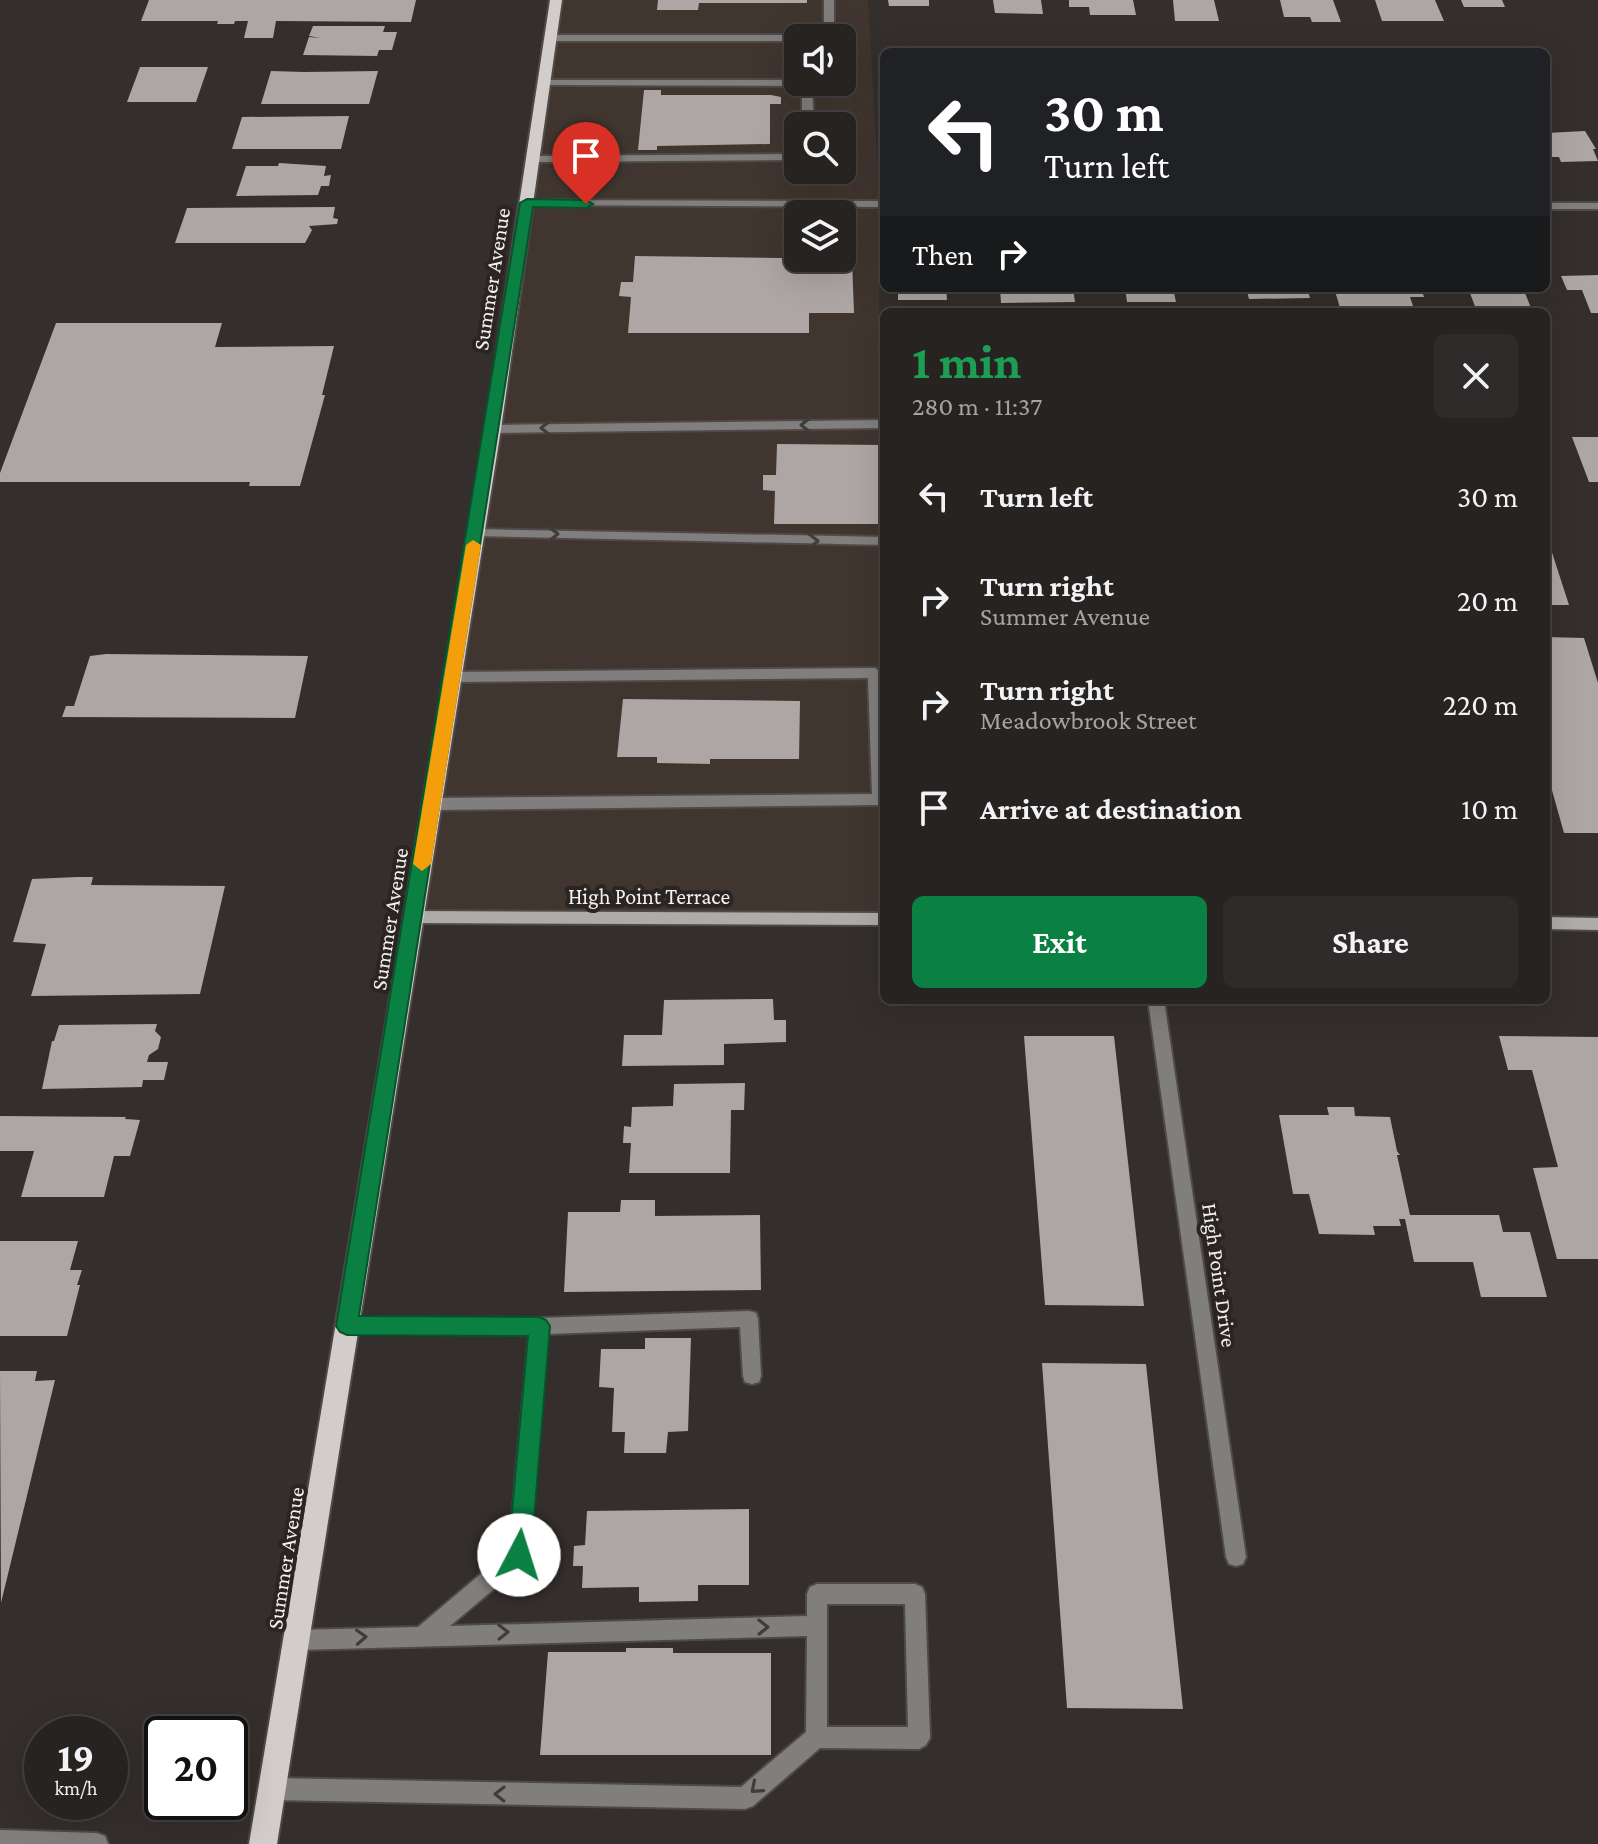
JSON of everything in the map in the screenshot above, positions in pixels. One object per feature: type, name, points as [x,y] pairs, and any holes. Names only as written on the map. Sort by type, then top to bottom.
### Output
[{"type":"main road","name":"Summer Avenue","points":[[263,1844],[493,429],[556,0]]},
{"type":"street","points":[[552,38],[829,38],[829,0]]},
{"type":"street","points":[[546,83],[807,83],[808,112]]},
{"type":"street","points":[[535,159],[784,157]]},
{"type":"street","points":[[527,203],[880,204]]},
{"type":"street","points":[[1550,206],[1598,206]]},
{"type":"street","points":[[493,429],[880,424]]},
{"type":"street","points":[[475,533],[880,541]]},
{"type":"street","points":[[432,804],[880,799],[875,673],[453,677]]},
{"type":"street","name":"High Point Terrace","points":[[414,917],[880,919]]},
{"type":"street","points":[[1550,923],[1598,924]]},
{"type":"street","name":"High Point Drive","points":[[1157,1004],[1236,1557]]},
{"type":"street","points":[[347,1326],[539,1326],[749,1319],[752,1376]]},
{"type":"street","points":[[425,1634],[519,1555],[539,1326]]},
{"type":"street","points":[[272,1789],[745,1798],[816,1737],[919,1738],[915,1594],[817,1594],[816,1737]]},
{"type":"street","points":[[297,1640],[425,1634],[816,1626]]},
{"type":"street","points":[[0,1841],[97,1844]]},
{"type":"shaded area","points":[[556,0],[868,0],[879,194],[880,919],[414,917]]},
{"type":"building","points":[[149,0],[416,0],[411,22],[276,21],[273,38],[244,38],[248,21],[217,24],[218,21],[141,21]]},
{"type":"building","points":[[658,0],[807,0],[807,3],[699,3],[698,10],[657,10]]},
{"type":"building","points":[[888,0],[929,0],[929,6],[889,6]]},
{"type":"building","points":[[993,0],[1041,0],[1043,14],[995,13]]},
{"type":"building","points":[[1069,0],[1133,0],[1136,15],[1090,15],[1089,7],[1069,7]]},
{"type":"building","points":[[1173,0],[1214,0],[1219,21],[1175,21]]},
{"type":"building","points":[[1280,0],[1333,0],[1341,22],[1312,22],[1310,17],[1284,17]]},
{"type":"building","points":[[1375,0],[1435,0],[1444,21],[1382,21]]},
{"type":"building","points":[[1461,0],[1502,0],[1505,7],[1464,7]]},
{"type":"building","points":[[313,26],[385,26],[383,32],[397,32],[392,50],[379,50],[377,56],[303,55],[309,37],[321,38],[309,36]]},
{"type":"building","points":[[140,67],[208,67],[196,102],[127,102]]},
{"type":"building","points":[[271,71],[378,71],[369,104],[261,104]]},
{"type":"building","points":[[644,90],[661,90],[661,95],[771,95],[781,97],[781,104],[770,104],[770,144],[657,146],[657,150],[638,150]]},
{"type":"building","points":[[349,116],[341,149],[232,149],[242,117]]},
{"type":"building","points":[[1585,131],[1596,149],[1593,149],[1598,161],[1561,162],[1559,157],[1550,157],[1550,133]]},
{"type":"building","points":[[279,163],[326,166],[324,176],[331,175],[329,186],[321,186],[318,195],[236,196],[246,166],[278,166]]},
{"type":"building","points":[[335,207],[333,218],[338,219],[337,224],[309,226],[312,230],[305,243],[175,243],[187,208]]},
{"type":"building","points":[[635,256],[784,258],[784,272],[852,272],[854,313],[809,313],[809,333],[628,333],[631,297],[619,296],[621,282],[633,282]]},
{"type":"building","points":[[1598,275],[1598,313],[1591,313],[1582,290],[1567,290],[1561,276]]},
{"type":"building","points":[[898,292],[946,292],[947,300],[898,300]]},
{"type":"building","points":[[1000,292],[1074,292],[1075,302],[1001,303]]},
{"type":"building","points":[[1126,292],[1174,292],[1176,302],[1127,302]]},
{"type":"building","points":[[1247,292],[1308,292],[1310,298],[1249,299]]},
{"type":"building","points":[[1335,292],[1422,292],[1424,297],[1410,297],[1414,308],[1340,308]]},
{"type":"building","points":[[1470,292],[1525,292],[1531,308],[1476,308]]},
{"type":"building","points":[[56,323],[222,323],[215,347],[334,346],[322,395],[325,395],[300,486],[249,486],[250,482],[0,482],[0,473]]},
{"type":"building","points":[[1572,437],[1598,437],[1598,482],[1589,482]]},
{"type":"building","points":[[777,444],[880,445],[880,524],[774,524],[775,491],[763,490],[763,475],[776,475]]},
{"type":"building","points":[[1550,546],[1569,605],[1550,605]]},
{"type":"building","points":[[1550,637],[1584,638],[1598,683],[1598,833],[1564,833],[1550,783]]},
{"type":"building","points":[[90,656],[308,656],[295,718],[62,717],[66,706],[74,706]]},
{"type":"building","points":[[623,699],[800,701],[799,759],[710,759],[710,764],[657,763],[657,757],[617,757]]},
{"type":"building","points":[[93,877],[91,885],[225,886],[200,994],[31,996],[46,944],[13,942],[32,879]]},
{"type":"building","points":[[773,999],[774,1020],[786,1020],[786,1042],[724,1044],[724,1065],[622,1066],[624,1035],[662,1035],[664,1000]]},
{"type":"building","points":[[157,1024],[155,1031],[161,1037],[158,1049],[149,1055],[147,1062],[168,1062],[164,1080],[143,1080],[142,1087],[42,1089],[52,1041],[59,1025]]},
{"type":"building","points":[[1024,1036],[1114,1036],[1144,1306],[1045,1305]]},
{"type":"building","points":[[1499,1036],[1598,1037],[1598,1259],[1557,1259],[1533,1168],[1558,1167],[1532,1070],[1508,1070]]},
{"type":"building","points":[[745,1083],[744,1110],[731,1110],[730,1173],[629,1173],[631,1143],[623,1143],[624,1126],[631,1127],[632,1107],[673,1106],[674,1084]]},
{"type":"building","points":[[1327,1107],[1354,1107],[1355,1116],[1390,1117],[1410,1215],[1499,1215],[1503,1232],[1530,1232],[1547,1297],[1481,1297],[1473,1262],[1414,1262],[1405,1219],[1399,1219],[1401,1226],[1373,1226],[1375,1235],[1319,1234],[1309,1194],[1293,1194],[1279,1115],[1329,1115]]},
{"type":"building","points":[[0,1116],[126,1117],[140,1120],[130,1156],[114,1156],[104,1197],[21,1197],[34,1151],[0,1151]]},
{"type":"building","points":[[621,1200],[655,1200],[655,1216],[760,1215],[761,1290],[564,1292],[568,1212],[620,1212]]},
{"type":"building","points":[[0,1241],[78,1241],[70,1270],[82,1270],[67,1336],[0,1336]]},
{"type":"building","points":[[645,1338],[691,1338],[688,1431],[668,1432],[666,1453],[624,1453],[625,1432],[612,1432],[614,1388],[599,1387],[601,1349],[645,1349]]},
{"type":"building","points":[[1042,1363],[1146,1364],[1183,1709],[1067,1708]]},
{"type":"building","points":[[0,1371],[37,1371],[35,1381],[55,1380],[1,1603]]},
{"type":"building","points":[[749,1509],[749,1585],[698,1585],[698,1601],[639,1602],[639,1587],[582,1588],[583,1566],[573,1566],[574,1546],[585,1545],[587,1511]]},
{"type":"building","points":[[626,1648],[673,1648],[673,1653],[771,1653],[771,1755],[540,1755],[548,1652],[626,1652]]},
{"type":"slow traffic","points":[[422,864],[473,545]]},
{"type":"route","points":[[519,1555],[539,1326],[347,1326],[527,203],[586,204]]}]
